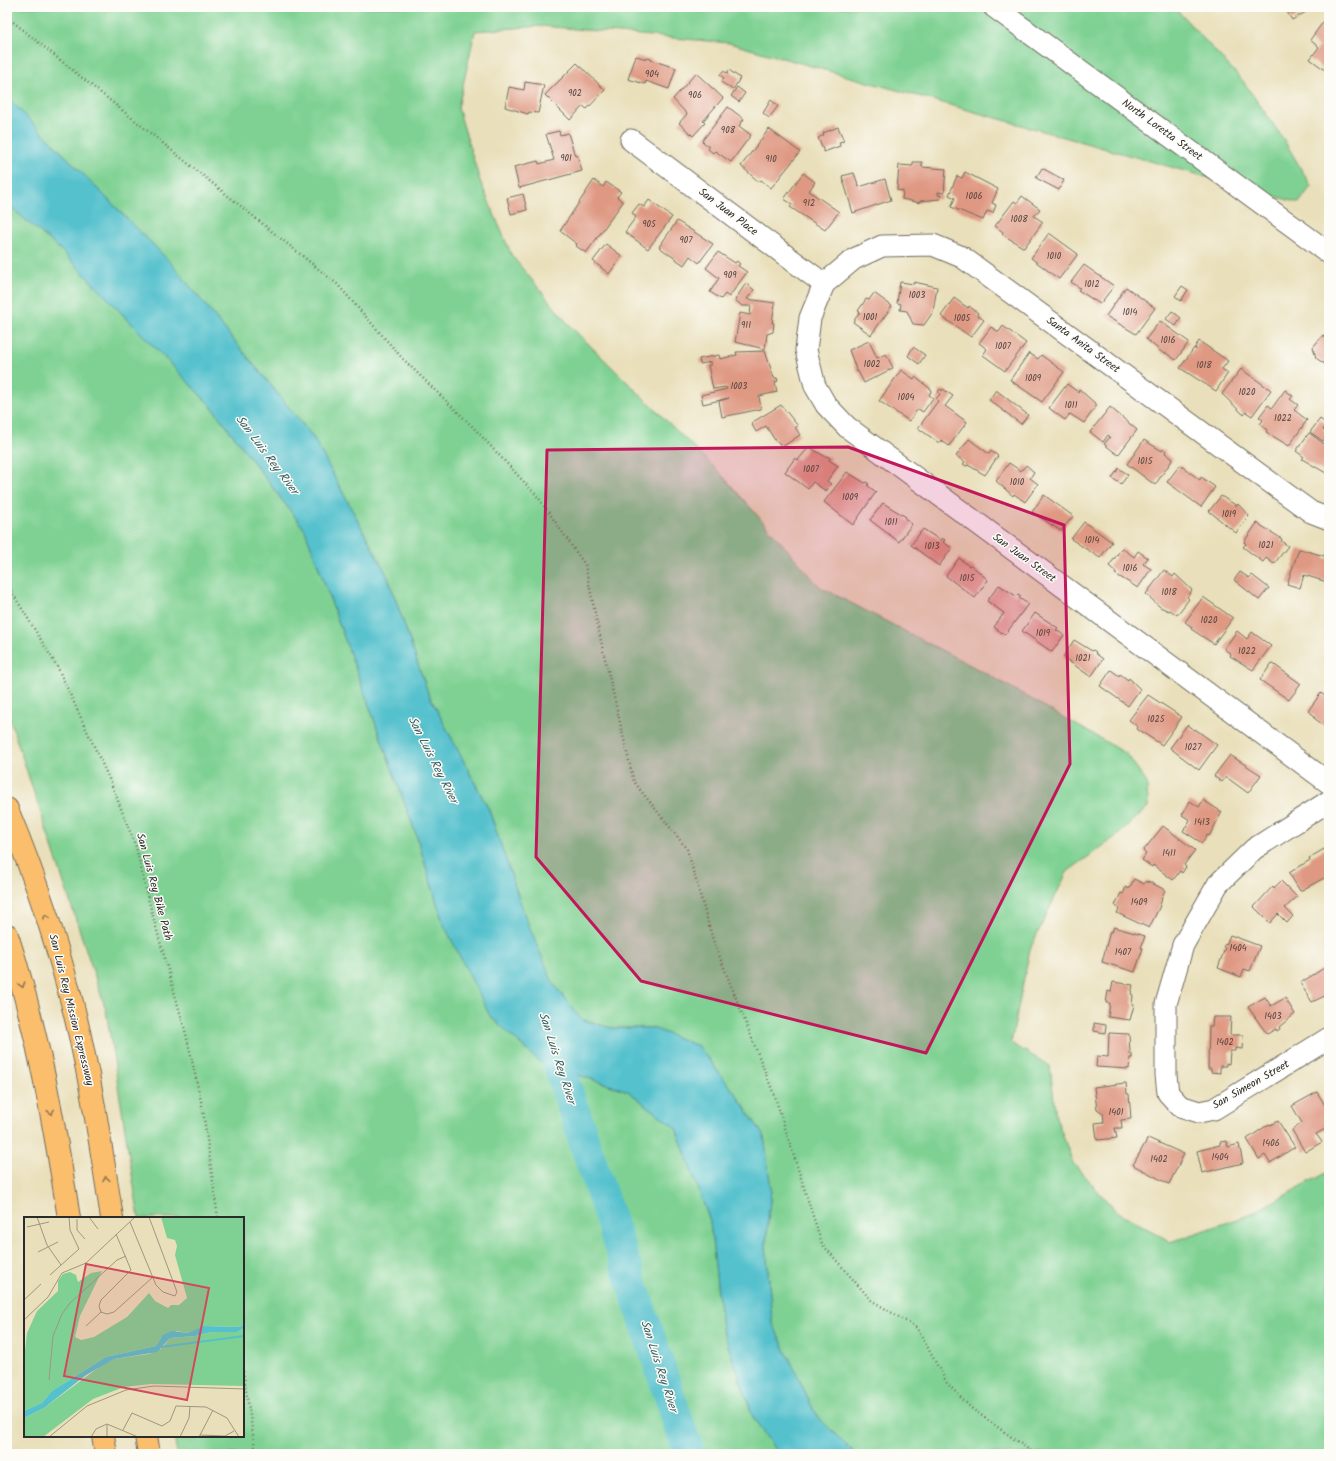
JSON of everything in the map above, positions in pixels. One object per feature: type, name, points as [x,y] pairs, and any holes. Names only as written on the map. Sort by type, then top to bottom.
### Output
[{"type":"highway","name":"San Luis Rey Mission Expressway","points":[[7,809],[20,841],[59,955],[85,1058],[112,1217]]},
{"type":"highway","points":[[7,935],[26,999],[46,1085],[69,1217]]},
{"type":"highway","points":[[103,1437],[106,1454]]},
{"type":"highway","points":[[146,1437],[149,1454]]},
{"type":"street","name":"North Loretta Street","points":[[994,7],[1329,253]]},
{"type":"street","name":"San Juan Place","points":[[631,140],[824,284]]},
{"type":"street","name":"Santa Anita Street","points":[[824,284],[854,259],[882,246],[934,246],[962,257],[1311,512],[1329,519]]},
{"type":"street","name":"San Juan Street","points":[[824,284],[810,318],[806,350],[815,386],[826,404],[846,427],[1329,783]]},
{"type":"street","name":"San Simeon Street","points":[[1329,801],[1254,849],[1218,884],[1183,945],[1166,1004],[1166,1075],[1168,1093],[1180,1106],[1199,1112],[1214,1109],[1329,1038]]},
{"type":"path","points":[[7,18],[337,284],[403,359],[472,426],[538,497],[585,564],[634,782],[687,849],[713,940],[775,1097],[822,1244],[871,1300],[917,1328],[947,1383],[971,1408],[1035,1454]]},
{"type":"path","name":"San Luis Rey Bike Path","points":[[7,584],[58,668],[111,783],[136,847],[149,902],[186,1034],[203,1110],[218,1217]]},
{"type":"path","points":[[244,1377],[256,1454]]},
{"type":"highlighted area","points":[[848,447],[1064,525],[1070,764],[926,1053],[641,981],[536,857],[547,450]]},
{"type":"green space","points":[[7,7],[1174,7],[1243,81],[1284,140],[1311,186],[1299,203],[729,43],[542,26],[475,31],[458,108],[480,181],[512,256],[570,326],[721,474],[820,587],[989,675],[1127,754],[1147,783],[1148,807],[1118,835],[1067,872],[1030,949],[1011,1043],[1050,1066],[1056,1117],[1073,1163],[1115,1210],[1171,1242],[1249,1215],[1329,1171],[1329,1454],[855,1454],[816,1415],[772,1322],[766,1244],[771,1189],[764,1136],[735,1093],[698,1046],[653,1028],[611,1028],[581,1019],[552,983],[526,919],[489,810],[428,693],[387,575],[313,437],[170,262],[7,97]]},
{"type":"green space","points":[[7,204],[61,250],[211,406],[305,530],[417,837],[443,923],[541,1063],[628,1091],[676,1128],[710,1221],[722,1328],[753,1417],[778,1454],[177,1454],[174,1437],[244,1437],[244,1217],[139,1217],[106,1010],[7,711]]},
{"type":"water","points":[[7,97],[170,262],[313,437],[387,575],[428,693],[489,810],[526,919],[553,983],[581,1019],[611,1028],[653,1028],[698,1046],[735,1093],[764,1136],[771,1189],[766,1244],[772,1322],[816,1415],[855,1454],[778,1454],[753,1417],[722,1328],[710,1221],[676,1128],[628,1091],[541,1063],[490,1016],[443,923],[417,837],[305,530],[211,406],[61,250],[7,204]]},
{"type":"building","points":[[1284,7],[1310,7],[1311,9],[1292,20]]},
{"type":"building","points":[[1323,22],[1329,27],[1329,73],[1310,59],[1319,47],[1310,40]]},
{"type":"building","points":[[636,56],[648,58],[676,68],[669,89],[646,81],[645,84],[628,79]]},
{"type":"building","points":[[577,63],[605,90],[587,109],[583,106],[570,120],[545,95]]},
{"type":"building","points":[[729,70],[740,78],[733,90],[721,82],[724,78],[720,75],[723,71],[727,73]]},
{"type":"building","points":[[696,73],[723,98],[703,121],[705,123],[693,136],[679,123],[687,114],[673,99]]},
{"type":"building","points":[[525,82],[544,85],[538,113],[529,112],[528,114],[505,107],[509,87],[524,90]]},
{"type":"building","points":[[737,87],[745,93],[739,102],[731,96]]},
{"type":"building","points":[[771,100],[778,106],[769,118],[763,113]]},
{"type":"building","points":[[728,107],[744,119],[739,126],[751,135],[731,162],[715,151],[713,153],[702,141]]},
{"type":"building","points":[[838,127],[844,141],[839,142],[840,146],[824,152],[818,138],[824,135],[823,133]]},
{"type":"building","points":[[769,129],[800,152],[771,188],[761,180],[759,182],[741,166]]},
{"type":"building","points":[[559,131],[560,135],[568,133],[575,156],[577,155],[582,171],[519,188],[514,167],[538,161],[539,164],[554,160],[546,134]]},
{"type":"building","points":[[913,162],[922,162],[922,167],[946,169],[944,193],[938,192],[938,195],[941,195],[940,199],[920,201],[920,203],[902,199],[903,191],[897,190],[899,165],[913,166]]},
{"type":"building","points":[[1042,168],[1064,180],[1059,190],[1036,178]]},
{"type":"building","points":[[965,172],[998,189],[992,203],[996,205],[993,213],[987,211],[983,220],[951,207],[955,198],[949,195],[957,176],[962,178]]},
{"type":"building","points":[[803,173],[815,182],[809,191],[839,212],[825,230],[790,207],[792,204],[784,199]]},
{"type":"building","points":[[854,173],[859,187],[885,179],[891,200],[853,213],[842,176]]},
{"type":"building","points":[[594,180],[603,187],[606,182],[621,192],[617,197],[623,202],[586,253],[560,231]]},
{"type":"building","points":[[523,194],[527,210],[511,214],[507,198]]},
{"type":"building","points":[[1022,196],[1040,209],[1034,216],[1043,222],[1024,248],[1002,234],[1003,232],[995,226],[1014,201],[1017,203]]},
{"type":"building","points":[[649,200],[672,217],[648,249],[625,232],[636,217],[632,213],[639,204],[644,207]]},
{"type":"building","points":[[677,221],[713,244],[699,263],[690,256],[684,265],[659,247]]},
{"type":"building","points":[[1049,233],[1078,254],[1059,279],[1031,258]]},
{"type":"building","points":[[606,244],[622,256],[609,274],[593,261]]},
{"type":"building","points":[[718,252],[735,263],[737,261],[740,264],[738,266],[747,272],[729,297],[725,294],[721,299],[710,292],[719,278],[706,268]]},
{"type":"building","points":[[1084,265],[1114,286],[1100,304],[1078,290],[1080,288],[1071,282]]},
{"type":"building","points":[[900,282],[914,284],[914,282],[937,287],[933,312],[924,325],[913,324],[907,311],[900,310],[901,304],[897,303]]},
{"type":"building","points":[[746,283],[754,290],[747,299],[775,303],[772,323],[774,323],[773,332],[767,334],[765,349],[735,342],[740,313],[750,315],[751,306],[742,306],[735,300]]},
{"type":"building","points":[[1182,286],[1188,290],[1181,301],[1175,296]]},
{"type":"building","points":[[1126,287],[1155,308],[1136,334],[1106,316]]},
{"type":"building","points":[[874,293],[892,306],[871,335],[853,322],[866,299],[869,300]]},
{"type":"building","points":[[954,298],[968,308],[969,306],[984,320],[971,337],[941,316]]},
{"type":"building","points":[[1172,311],[1181,318],[1176,326],[1166,319]]},
{"type":"building","points":[[1160,321],[1189,342],[1176,360],[1166,353],[1164,354],[1146,339]]},
{"type":"building","points":[[1003,326],[1026,343],[1005,371],[983,355],[987,349],[979,343],[991,327],[999,332]]},
{"type":"building","points":[[1323,335],[1329,340],[1329,367],[1316,358],[1313,347]]},
{"type":"building","points":[[869,341],[877,358],[886,354],[893,368],[864,383],[858,371],[857,372],[849,350]]},
{"type":"building","points":[[1199,341],[1228,361],[1222,369],[1228,373],[1216,391],[1180,368],[1194,348],[1196,350],[1195,347]]},
{"type":"building","points":[[913,347],[925,355],[919,364],[908,356]]},
{"type":"building","points":[[765,351],[774,378],[777,378],[778,381],[775,382],[777,392],[759,396],[761,409],[722,417],[719,401],[729,398],[703,404],[701,395],[727,389],[726,387],[713,389],[708,365],[711,365],[711,362],[700,364],[699,359],[719,355],[720,359],[737,355],[736,352]]},
{"type":"building","points":[[1029,353],[1038,359],[1041,355],[1064,372],[1042,402],[1010,380]]},
{"type":"building","points":[[1241,369],[1271,390],[1252,416],[1246,412],[1244,415],[1222,394]]},
{"type":"building","points":[[901,370],[914,379],[915,377],[932,390],[929,395],[933,398],[923,412],[918,409],[909,421],[879,401]]},
{"type":"building","points":[[1067,384],[1078,392],[1079,389],[1097,405],[1084,423],[1070,414],[1065,420],[1049,408]]},
{"type":"building","points":[[940,389],[942,391],[943,389],[953,396],[945,406],[967,422],[949,446],[941,440],[939,443],[918,428],[938,401],[936,399],[940,394],[938,392]]},
{"type":"building","points":[[996,390],[1028,415],[1021,424],[989,400]]},
{"type":"building","points":[[1285,390],[1293,396],[1290,399],[1298,405],[1294,410],[1307,420],[1289,446],[1266,432],[1267,430],[1260,424],[1263,420],[1259,417],[1268,405],[1272,408]]},
{"type":"building","points":[[781,405],[798,426],[795,427],[800,435],[782,447],[777,441],[776,442],[766,426],[756,432],[751,423]]},
{"type":"building","points":[[1110,407],[1137,430],[1118,455],[1104,444],[1110,437],[1108,435],[1103,442],[1090,432]]},
{"type":"building","points":[[1320,419],[1327,424],[1323,430],[1329,433],[1323,441],[1310,432]]},
{"type":"building","points":[[1309,433],[1329,447],[1329,468],[1326,473],[1302,459],[1304,457],[1296,451]]},
{"type":"building","points":[[969,439],[989,454],[991,451],[998,456],[985,475],[968,465],[966,466],[963,464],[965,462],[956,456]]},
{"type":"building","points":[[1144,440],[1162,451],[1163,449],[1166,451],[1165,453],[1173,459],[1155,485],[1127,464]]},
{"type":"building","points":[[809,447],[826,457],[827,456],[830,458],[829,460],[838,466],[827,481],[831,484],[826,491],[813,482],[808,489],[785,472],[795,458],[798,460]]},
{"type":"building","points":[[1009,463],[1021,471],[1026,465],[1034,472],[1030,478],[1038,484],[1025,502],[1014,494],[1013,496],[996,481]]},
{"type":"building","points":[[1180,465],[1200,480],[1201,477],[1215,487],[1201,507],[1167,482]]},
{"type":"building","points":[[1119,468],[1128,475],[1121,484],[1112,478]]},
{"type":"building","points":[[847,472],[869,484],[867,485],[876,492],[853,525],[824,502]]},
{"type":"building","points":[[1044,495],[1073,516],[1061,531],[1032,512]]},
{"type":"building","points":[[1221,496],[1237,506],[1238,504],[1249,516],[1236,533],[1209,511]]},
{"type":"building","points":[[883,503],[906,517],[905,519],[912,524],[899,542],[870,520]]},
{"type":"building","points":[[1084,522],[1112,542],[1100,558],[1071,539]]},
{"type":"building","points":[[1257,523],[1282,539],[1281,541],[1288,546],[1274,564],[1266,558],[1263,562],[1243,547],[1246,544],[1244,542]]},
{"type":"building","points":[[923,529],[940,540],[942,538],[945,540],[943,542],[952,548],[939,566],[911,545]]},
{"type":"building","points":[[1122,548],[1134,557],[1138,551],[1148,558],[1143,564],[1151,569],[1138,588],[1115,574],[1116,572],[1109,566]]},
{"type":"building","points":[[1299,549],[1325,556],[1325,558],[1329,559],[1329,574],[1327,582],[1304,575],[1300,588],[1287,584]]},
{"type":"building","points":[[959,558],[969,566],[971,565],[988,580],[975,598],[946,576]]},
{"type":"building","points":[[1164,570],[1173,577],[1175,574],[1192,590],[1187,597],[1189,599],[1177,615],[1170,610],[1169,611],[1160,607],[1146,594]]},
{"type":"building","points":[[1240,572],[1249,578],[1252,575],[1269,588],[1259,600],[1234,580]]},
{"type":"building","points":[[999,585],[1016,596],[1018,594],[1021,596],[1019,598],[1028,604],[1005,635],[994,627],[1004,613],[987,601]]},
{"type":"building","points":[[1203,597],[1233,618],[1214,644],[1191,629],[1192,627],[1185,622]]},
{"type":"building","points":[[1035,613],[1058,628],[1056,630],[1064,635],[1052,652],[1022,631]]},
{"type":"building","points":[[1237,631],[1247,639],[1252,632],[1271,646],[1253,670],[1230,656],[1231,654],[1224,649]]},
{"type":"building","points":[[1074,640],[1092,651],[1093,650],[1103,659],[1091,677],[1063,657]]},
{"type":"building","points":[[1272,663],[1301,684],[1289,700],[1260,680]]},
{"type":"building","points":[[1111,670],[1128,680],[1129,678],[1140,689],[1128,706],[1100,686]]},
{"type":"building","points":[[1321,693],[1329,699],[1329,727],[1327,725],[1326,727],[1314,718],[1315,716],[1308,711]]},
{"type":"building","points":[[1148,695],[1182,717],[1162,745],[1137,729],[1138,727],[1129,720]]},
{"type":"building","points":[[1187,725],[1217,745],[1199,770],[1170,748]]},
{"type":"building","points":[[1230,755],[1261,775],[1248,793],[1226,777],[1222,782],[1214,776]]},
{"type":"building","points":[[1203,800],[1222,812],[1209,836],[1207,835],[1202,843],[1183,831],[1190,820],[1182,815],[1190,801],[1199,807]]},
{"type":"building","points":[[1163,826],[1195,850],[1184,865],[1186,867],[1182,873],[1180,871],[1173,880],[1153,865],[1152,867],[1142,860],[1146,854],[1143,851]]},
{"type":"building","points":[[1324,849],[1329,858],[1329,873],[1325,875],[1326,877],[1300,891],[1289,873]]},
{"type":"building","points":[[1134,879],[1144,884],[1146,881],[1148,883],[1148,881],[1165,890],[1159,908],[1149,928],[1117,913],[1119,909],[1115,905],[1121,893],[1123,894],[1126,887],[1129,889]]},
{"type":"building","points":[[1281,881],[1297,897],[1285,908],[1293,916],[1287,923],[1278,914],[1270,923],[1254,907],[1273,886],[1274,888]]},
{"type":"building","points":[[1114,927],[1145,936],[1141,948],[1143,948],[1135,972],[1102,962],[1110,931],[1112,932]]},
{"type":"building","points":[[1230,935],[1260,946],[1250,971],[1244,969],[1241,977],[1218,968],[1225,948],[1223,947],[1225,944],[1226,945]]},
{"type":"building","points":[[1329,965],[1329,994],[1312,1002],[1300,983]]},
{"type":"building","points":[[1113,982],[1133,985],[1131,994],[1133,995],[1132,1005],[1134,1005],[1130,1020],[1108,1017],[1110,1003],[1106,1003],[1108,991],[1111,992]]},
{"type":"building","points":[[1265,997],[1271,1006],[1285,998],[1295,1014],[1279,1027],[1280,1029],[1277,1031],[1276,1029],[1267,1034],[1248,1007]]},
{"type":"building","points":[[1213,1017],[1231,1017],[1230,1035],[1243,1035],[1242,1049],[1235,1048],[1235,1051],[1230,1051],[1229,1064],[1226,1063],[1226,1066],[1220,1066],[1220,1073],[1211,1072],[1211,1069],[1208,1069],[1209,1026],[1212,1026]]},
{"type":"building","points":[[1094,1023],[1106,1025],[1105,1033],[1094,1031]]},
{"type":"building","points":[[1109,1033],[1129,1034],[1130,1054],[1132,1054],[1132,1058],[1130,1058],[1129,1069],[1096,1067],[1097,1056],[1108,1057]]},
{"type":"building","points":[[1126,1083],[1127,1094],[1129,1094],[1131,1119],[1121,1120],[1122,1128],[1115,1128],[1117,1138],[1097,1140],[1095,1123],[1104,1122],[1103,1113],[1097,1109],[1094,1087]]},
{"type":"building","points":[[1317,1092],[1329,1112],[1329,1127],[1316,1134],[1322,1142],[1305,1152],[1292,1130],[1302,1123],[1292,1106]]},
{"type":"building","points":[[1278,1121],[1295,1147],[1270,1163],[1265,1155],[1259,1159],[1247,1139],[1269,1124],[1270,1125]]},
{"type":"building","points":[[1148,1138],[1184,1154],[1169,1184],[1133,1165]]},
{"type":"building","points":[[1227,1141],[1228,1147],[1239,1144],[1243,1163],[1202,1173],[1197,1151],[1220,1145],[1220,1142]]},
{"type":"waterway","name":"San Luis Rey River","points":[[547,1030],[689,1454]]}]
